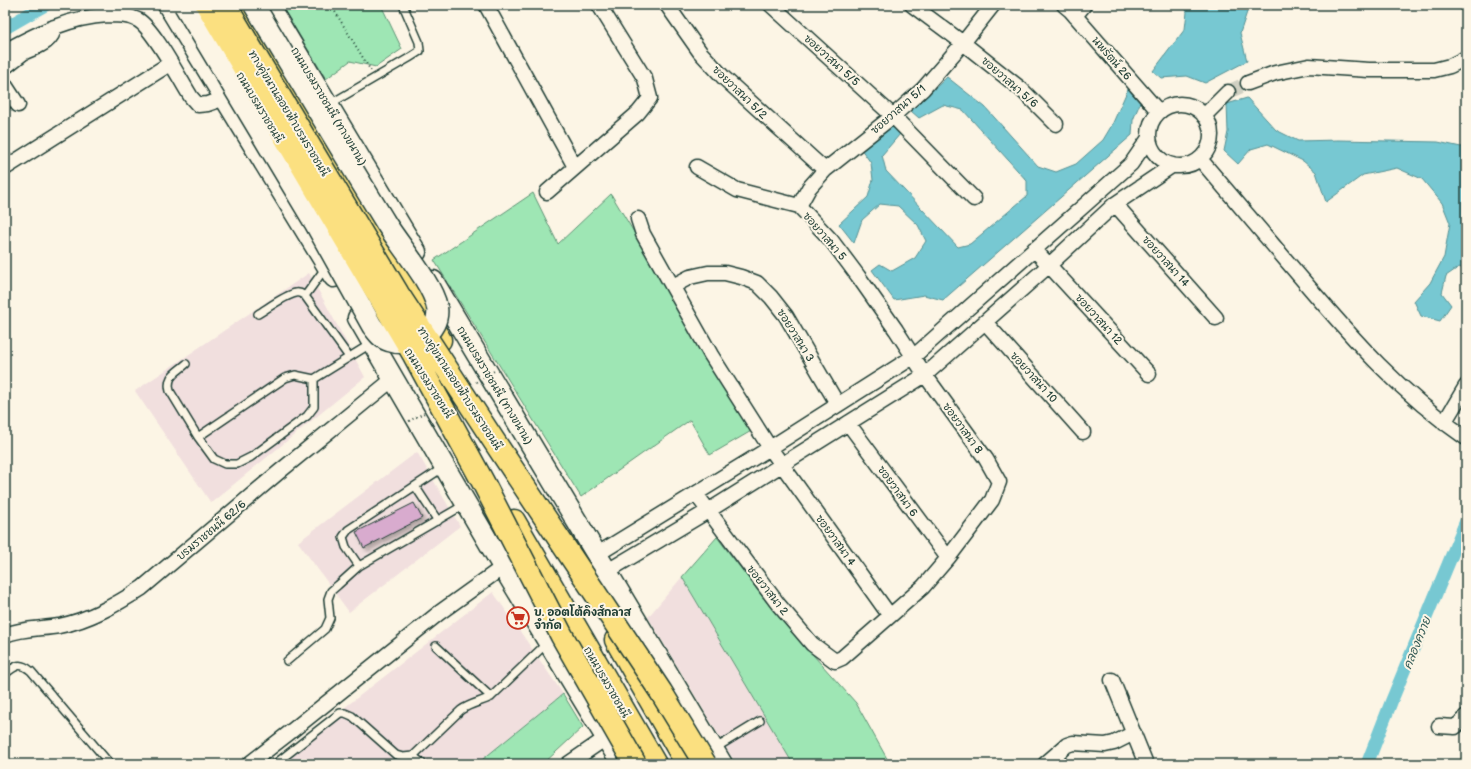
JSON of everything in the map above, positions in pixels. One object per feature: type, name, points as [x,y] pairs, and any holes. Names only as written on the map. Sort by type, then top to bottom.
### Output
[{"type":"main road","points":[[168,5],[328,266],[503,567],[622,764]]},
{"type":"main road","points":[[184,5],[314,222],[372,326],[380,337],[389,342],[402,344],[412,342],[423,337],[430,330],[436,319],[437,309],[434,298],[366,191],[254,5]]},
{"type":"main road","name":"ถนนบรมราชชนนี","points":[[198,5],[501,499],[655,764]]},
{"type":"main road","name":"ทางคู่ขนานลอยฟ้าบรมราชชนนี","points":[[207,5],[414,355],[483,482],[562,636],[635,764]]},
{"type":"main road","name":"ทางคู่ขนานลอยฟ้าบรมราชชนนี","points":[[226,5],[398,294],[466,400],[661,692],[714,759]]},
{"type":"main road","points":[[238,5],[523,477],[687,764]]},
{"type":"main road","name":"ถนนบรมราชชนนี (ทางขนาน)","points":[[268,5],[596,555],[714,759]]},
{"type":"street","points":[[486,5],[576,167]]},
{"type":"street","points":[[547,192],[638,113],[650,98],[645,79],[599,5]]},
{"type":"street","name":"ซอยวาสนา 5/5","points":[[771,5],[893,116],[974,199]]},
{"type":"street","name":"ซอยวาสนา 5/6","points":[[912,5],[1021,89],[1056,124]]},
{"type":"street","name":"ซอยวาสนา 5/1","points":[[799,206],[809,188],[825,170],[893,116],[923,88],[963,43],[993,5]]},
{"type":"street","name":"นพรัตน์ 26","points":[[1064,5],[1080,10],[1159,112]]},
{"type":"street","name":"ซอยวาสนา 5/2","points":[[672,7],[700,52],[724,78],[825,170]]},
{"type":"street","points":[[5,67],[22,48],[54,27],[92,16],[122,15],[138,20],[152,34],[191,98],[198,105],[208,104],[225,98]]},
{"type":"street","points":[[5,51],[22,48]]},
{"type":"street","points":[[1248,83],[1275,73],[1309,66],[1369,70],[1434,70],[1450,66],[1466,58]]},
{"type":"street","points":[[5,168],[170,63]]},
{"type":"street","points":[[5,86],[18,106]]},
{"type":"street","points":[[1204,116],[1228,92]]},
{"type":"street","points":[[1176,104],[1185,104],[1194,108],[1204,116],[1208,122],[1211,132],[1210,142],[1200,159],[1191,164],[1182,166],[1173,165],[1156,155],[1151,147],[1149,138],[1151,124],[1159,112],[1166,107],[1176,104]]},
{"type":"street","points":[[596,555],[770,448],[913,357],[1131,164],[1149,138]]},
{"type":"street","points":[[1200,159],[1350,336],[1378,366],[1444,423],[1466,438]]},
{"type":"street","points":[[606,572],[708,511],[925,375],[1115,204],[1173,165]]},
{"type":"street","name":"ซอยวาสนา 5","points":[[697,167],[736,190],[799,206],[831,240],[858,276],[896,330],[925,375]]},
{"type":"street","name":"ซอยวาสนา 14","points":[[1115,204],[1216,318]]},
{"type":"street","name":"ซอยวาสนา 4","points":[[638,219],[643,234],[711,355],[770,448],[890,616]]},
{"type":"street","name":"ซอยวาสนา 12","points":[[1034,249],[1149,374]]},
{"type":"street","name":"ซอยวาสนา 3","points":[[673,286],[690,277],[708,273],[725,273],[757,283],[771,297],[786,316],[838,405]]},
{"type":"street","name":"ซอยวาสนา 10","points":[[985,322],[1083,432]]},
{"type":"street","name":"ซอยวาสนา 8","points":[[925,375],[986,459],[999,482],[992,500],[948,558]]},
{"type":"street","name":"บรมราชชนนี 62/6","points":[[5,635],[15,631],[60,626],[89,618],[121,602],[137,591],[393,379]]},
{"type":"street","points":[[1444,423],[1466,386]]},
{"type":"street","name":"ซอยวาสนา 6","points":[[848,423],[948,558]]},
{"type":"street","name":"ซอยวาสนา 2","points":[[696,494],[778,604],[812,644],[835,661],[842,658],[890,616]]},
{"type":"street","points":[[890,616],[923,587],[948,558]]},
{"type":"street","points":[[249,764],[290,733],[439,613],[503,567]]},
{"type":"street","points":[[1112,680],[1146,764]]},
{"type":"street","points":[[1439,726],[1455,727],[1465,719],[1466,716]]},
{"type":"street","points":[[1045,764],[1066,745],[1073,743],[1105,745],[1114,743],[1134,733]]},
{"type":"street","points":[[568,764],[606,738]]},
{"type":"lane","points":[[328,106],[420,50],[419,42],[403,5]]},
{"type":"lane","points":[[305,296],[328,266]]},
{"type":"lane","points":[[258,314],[295,293],[300,293],[305,296],[349,357]]},
{"type":"lane","points":[[198,437],[284,378],[295,376],[314,379],[372,343]]},
{"type":"lane","points":[[186,364],[172,376],[168,383],[170,392],[198,437],[214,459],[226,464],[237,464],[251,457],[306,416],[314,407],[314,379]]},
{"type":"lane","points":[[359,566],[346,547],[343,536],[348,530],[444,466]]},
{"type":"lane","points":[[415,486],[438,521]]},
{"type":"lane","points":[[286,661],[325,629],[330,618],[328,599],[331,591],[359,566],[466,504]]},
{"type":"lane","points":[[275,764],[340,713],[345,713],[352,716],[396,755],[403,757],[413,756],[461,710],[468,705],[485,700],[491,696],[548,642]]},
{"type":"lane","points":[[436,646],[491,696]]},
{"type":"lane","points":[[5,674],[18,666],[24,665],[31,671],[110,764]]},
{"type":"lane","points":[[714,759],[760,721]]},
{"type":"lane","points":[[413,756],[422,764]]},
{"type":"path","points":[[331,5],[375,78]]},
{"type":"shaded area","points":[[309,273],[365,377],[211,503],[135,391]]},
{"type":"shaded area","points":[[417,452],[460,526],[349,612],[298,542]]},
{"type":"shaded area","points":[[682,577],[793,764],[736,764],[648,617]]},
{"type":"shaded area","points":[[493,592],[563,694],[477,764],[272,764]]},
{"type":"green space","points":[[281,5],[381,5],[402,49],[376,67],[350,61],[326,79]]},
{"type":"green space","points":[[533,193],[558,244],[611,194],[753,430],[710,455],[690,420],[581,497],[434,260]]},
{"type":"green space","points":[[717,537],[771,608],[856,703],[890,764],[793,764],[682,577]]},
{"type":"green space","points":[[563,694],[583,727],[543,764],[477,764]]},
{"type":"water","points":[[1184,5],[1255,5],[1247,12],[1240,33],[1247,61],[1205,83],[1187,76],[1161,78],[1153,71],[1185,29],[1187,12]]},
{"type":"water","points":[[947,77],[985,107],[1038,166],[1056,172],[1076,164],[1103,140],[1112,125],[1128,89],[1140,103],[1133,120],[1132,135],[943,300],[924,295],[894,300],[872,270],[880,264],[892,271],[915,258],[926,241],[918,225],[898,206],[880,204],[862,220],[854,243],[839,224],[868,197],[873,180],[871,163],[861,149],[893,125],[900,134],[882,155],[886,171],[958,247],[970,244],[1027,196],[1027,181],[963,110],[943,105],[919,118],[911,111]]},
{"type":"water","points":[[1247,98],[1276,130],[1298,141],[1338,140],[1438,142],[1461,147],[1466,146],[1466,270],[1459,267],[1446,276],[1442,293],[1451,305],[1440,321],[1421,316],[1414,301],[1430,283],[1444,257],[1450,223],[1442,203],[1422,179],[1397,168],[1363,175],[1326,202],[1316,172],[1303,161],[1268,144],[1251,149],[1238,164],[1224,151],[1228,132],[1227,104]]},
{"type":"building","points":[[414,503],[422,518],[364,548],[356,532]]},
{"type":"waterway","name":"คลองควาย","points":[[5,28],[45,5]]},
{"type":"waterway","name":"คลองควาย","points":[[1367,764],[1466,521]]},
{"type":"tunnel","points":[[1228,92],[1248,83]]},
{"type":"place","name":"บ. ออตโต้คิงส์กลาส จำกัด","points":[[518,618]]}]
